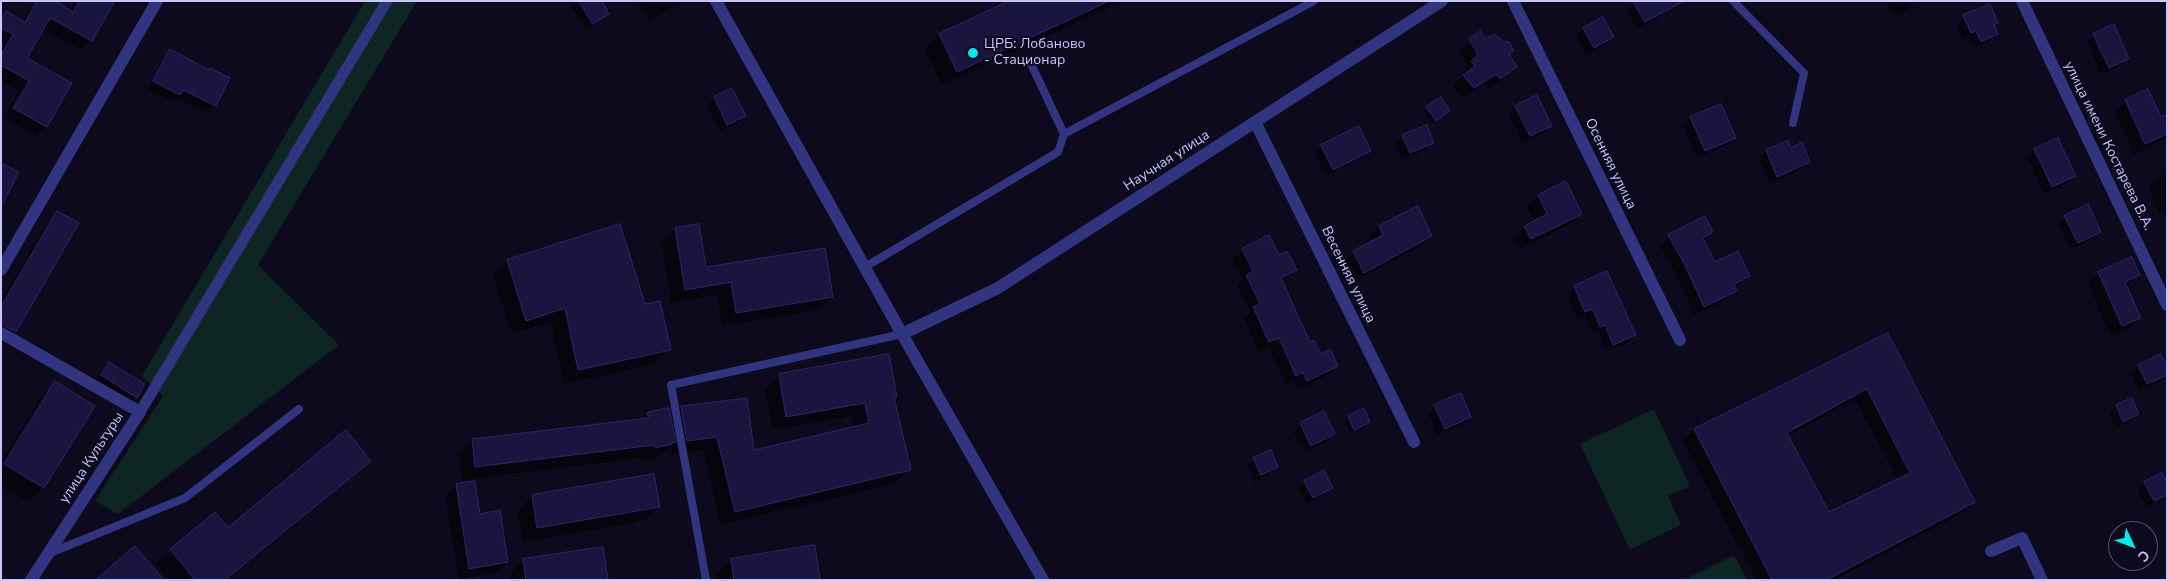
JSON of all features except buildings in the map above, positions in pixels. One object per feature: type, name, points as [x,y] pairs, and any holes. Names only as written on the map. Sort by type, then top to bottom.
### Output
[{"type":"street","points":[[1,270],[156,1]]},
{"type":"street","points":[[140,412],[387,1]]},
{"type":"street","points":[[716,1],[902,334],[1043,580]]},
{"type":"street","name":"Научная улица","points":[[902,334],[998,288],[1442,1]]},
{"type":"street","name":"Осенняя улица","points":[[1513,1],[1680,340]]},
{"type":"street","name":"улица имени Костарева В.А.","points":[[2022,1],[2167,305]]},
{"type":"street","name":"Весенняя улица","points":[[1255,122],[1414,442]]},
{"type":"street","name":"улица Культуры","points":[[1,333],[140,412],[31,580]]},
{"type":"street","points":[[1991,551],[2022,538],[2042,580]]},
{"type":"lane","points":[[865,268],[1058,152],[1064,134],[1314,1]]},
{"type":"lane","points":[[1734,1],[1804,74],[1794,123]]},
{"type":"lane","points":[[1032,66],[1064,134]]},
{"type":"lane","points":[[706,580],[670,385],[902,334]]},
{"type":"lane","points":[[48,554],[185,498],[299,410]]},
{"type":"green space","points":[[365,1],[417,1],[258,265],[339,345],[118,514],[95,501],[163,396],[142,376]]},
{"type":"green space","points":[[1654,409],[1690,486],[1668,496],[1681,525],[1630,550],[1580,444]]},
{"type":"green space","points":[[1734,555],[1747,580],[1684,580]]},
{"type":"place","name":"ЦРБ: Лобаново - Стационар","points":[[973,53]]}]
